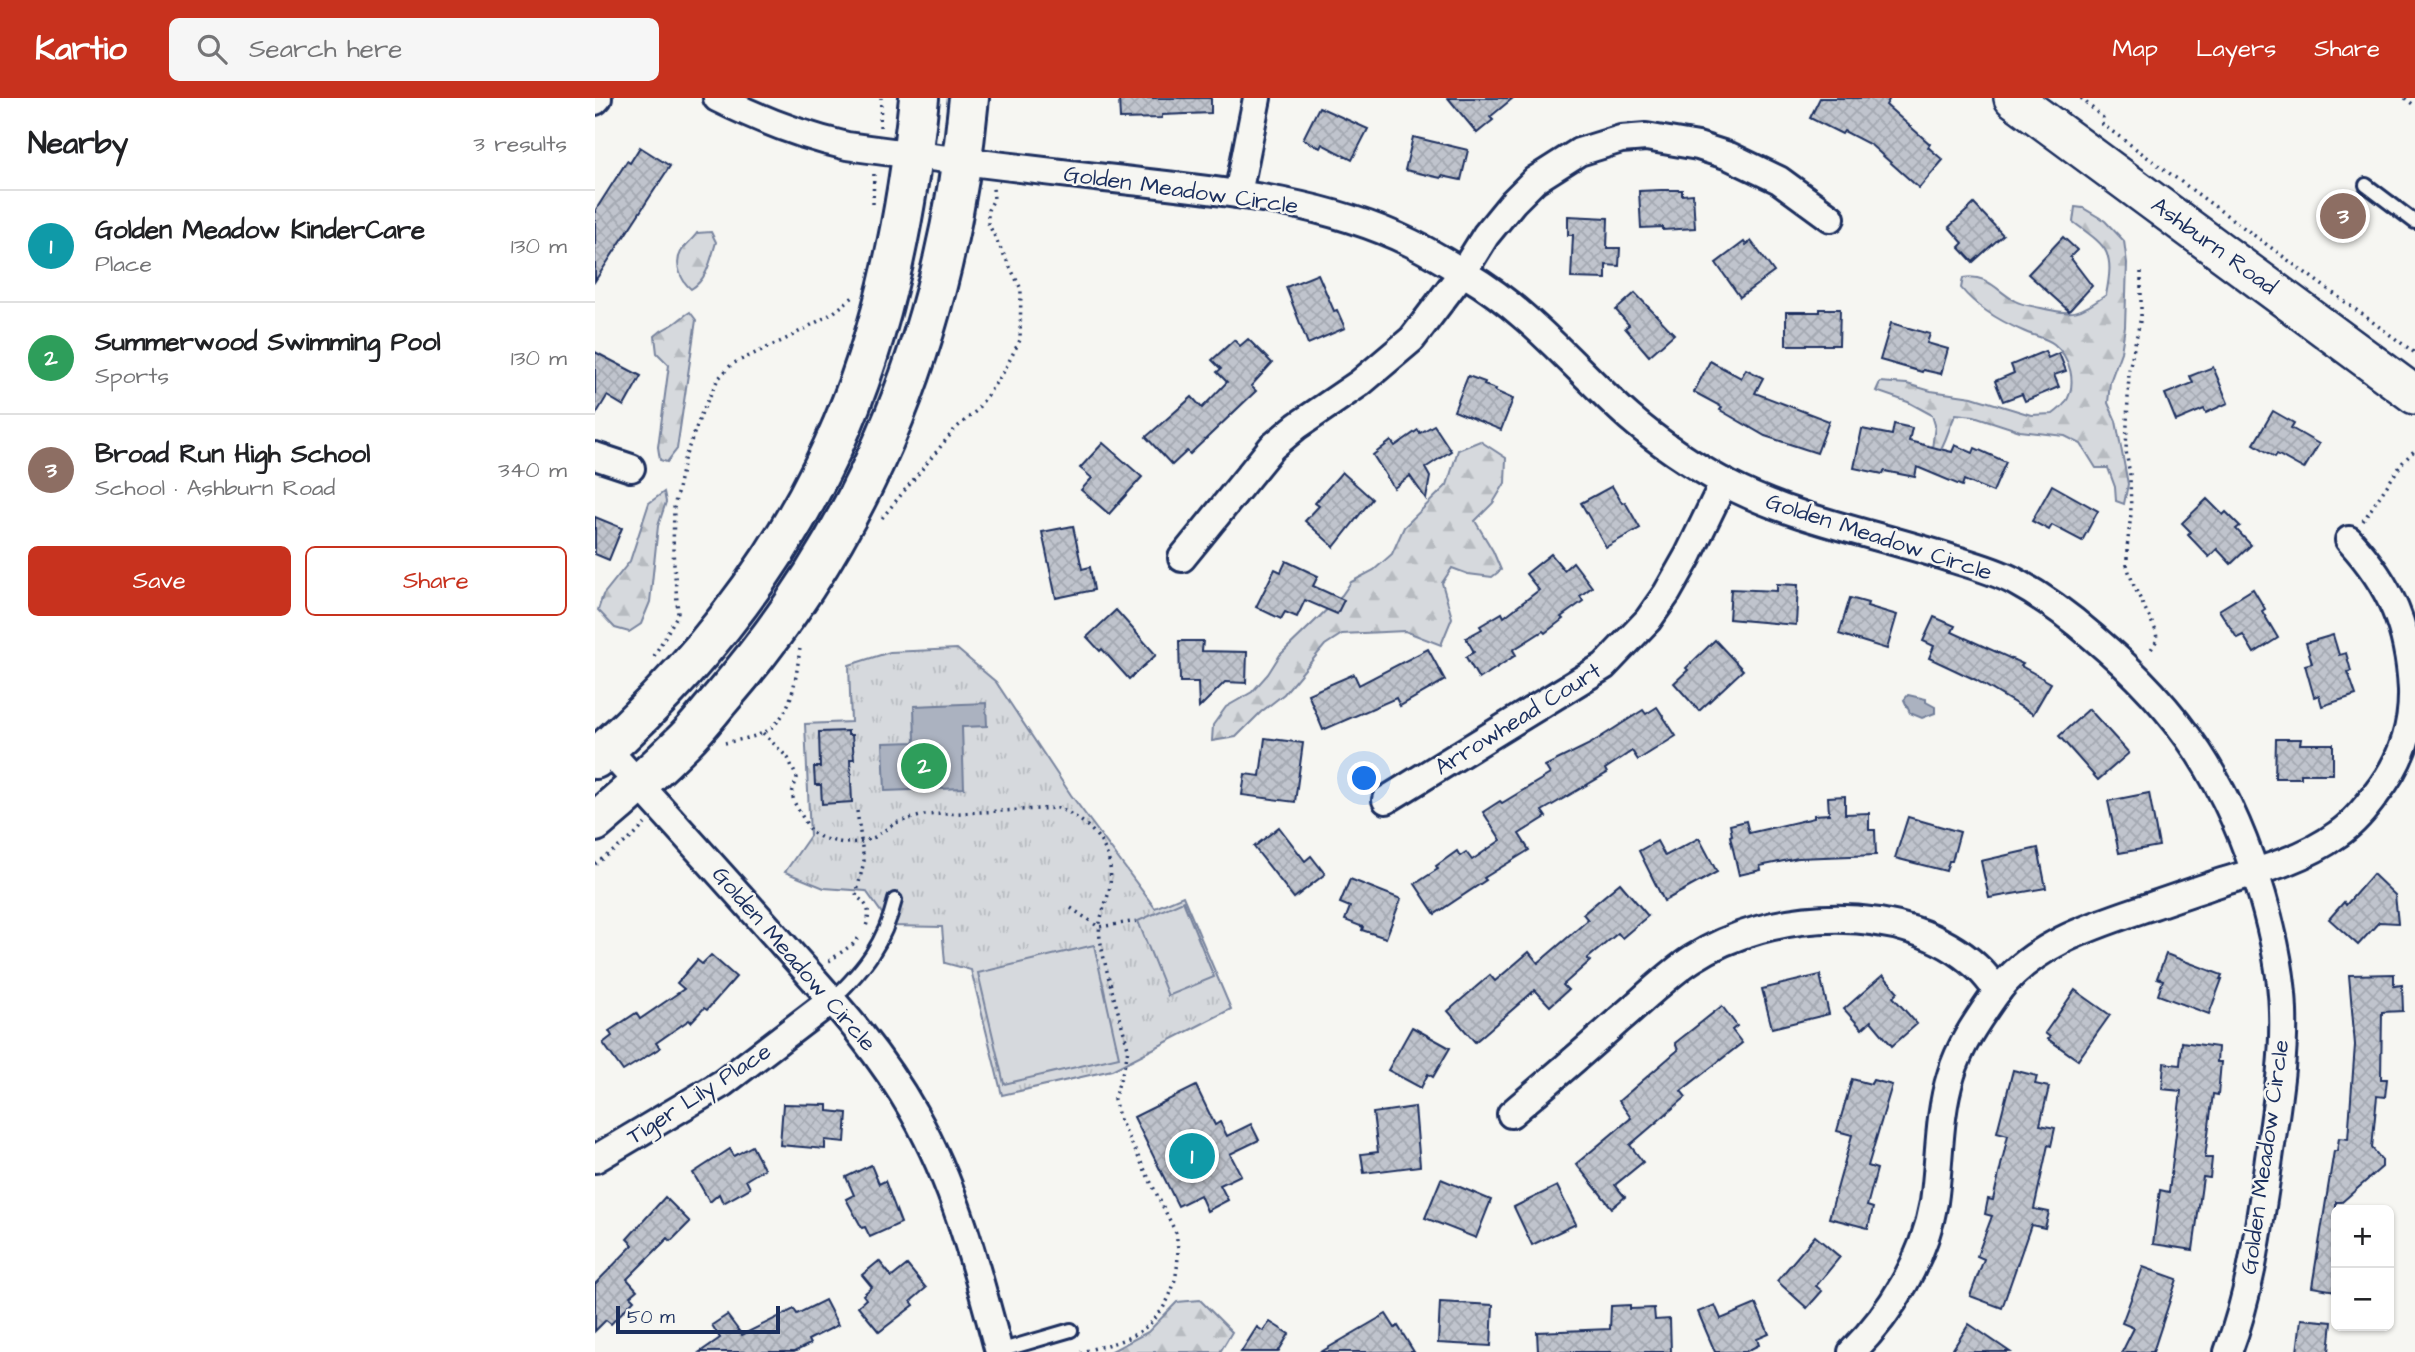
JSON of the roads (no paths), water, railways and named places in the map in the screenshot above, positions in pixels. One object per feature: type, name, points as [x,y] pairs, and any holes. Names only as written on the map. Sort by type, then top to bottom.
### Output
[{"type":"main road","points":[[600,754],[673,683],[737,604],[775,552],[824,466],[863,368],[883,305],[898,241],[895,153],[919,98]]},
{"type":"main road","points":[[595,822],[687,738],[756,658],[810,580],[879,454],[922,341],[940,278],[954,218],[969,98]]},
{"type":"main road","name":"Ashburn Road","points":[[2013,98],[2415,395]]},
{"type":"street","name":"Golden Meadow Circle","points":[[717,98],[751,116],[816,139],[895,153],[1238,194],[1330,213],[1384,231],[1410,242],[1493,290],[1551,340],[1627,415],[1686,460],[1755,498],[1797,513],[1917,547],[2014,581],[2056,608],[2120,659],[2188,734],[2227,799],[2256,872],[2278,960],[2283,1009],[2279,1086],[2253,1266],[2228,1352]]},
{"type":"street","points":[[1238,194],[1257,98]]},
{"type":"street","points":[[1182,558],[1272,447],[1392,358],[1412,339],[1463,272],[1486,235],[1513,202],[1535,180],[1579,152],[1621,139],[1646,137],[1698,146],[1729,156],[1779,180],[1831,218]]},
{"type":"street","points":[[595,456],[631,468]]},
{"type":"street","name":"Arrowhead Court","points":[[1387,800],[1604,666],[1648,620],[1667,593],[1724,482]]},
{"type":"street","points":[[1852,1352],[1875,1329],[1910,1272],[1929,1224],[1934,1202],[1942,1116],[1951,1072],[1967,1037],[1999,990],[2017,970],[2049,947],[2088,927],[2256,872],[2314,849],[2338,835],[2357,818],[2387,780],[2413,724],[2411,666],[2405,631],[2385,588],[2349,540]]},
{"type":"street","name":"Golden Meadow Circle","points":[[600,754],[639,784],[833,999],[877,1054],[930,1143],[959,1214],[972,1252],[998,1352]]},
{"type":"street","points":[[1511,1114],[1677,969],[1715,946],[1769,927],[1825,918],[1856,919],[1916,932],[1959,953],[1999,990]]},
{"type":"street","name":"Tiger Lily Place","points":[[595,1159],[723,1083],[833,999]]},
{"type":"lane","points":[[2365,186],[2415,222]]},
{"type":"lane","points":[[833,999],[858,975],[874,953],[889,923],[895,900]]},
{"type":"lane","points":[[998,1352],[1071,1330]]},
{"type":"place","name":"Broad Run High School","points":[[2343,216]]},
{"type":"place","name":"Summerwood Swimming Pool","points":[[924,766]]},
{"type":"place","name":"Golden Meadow KinderCare","points":[[1192,1156]]}]
